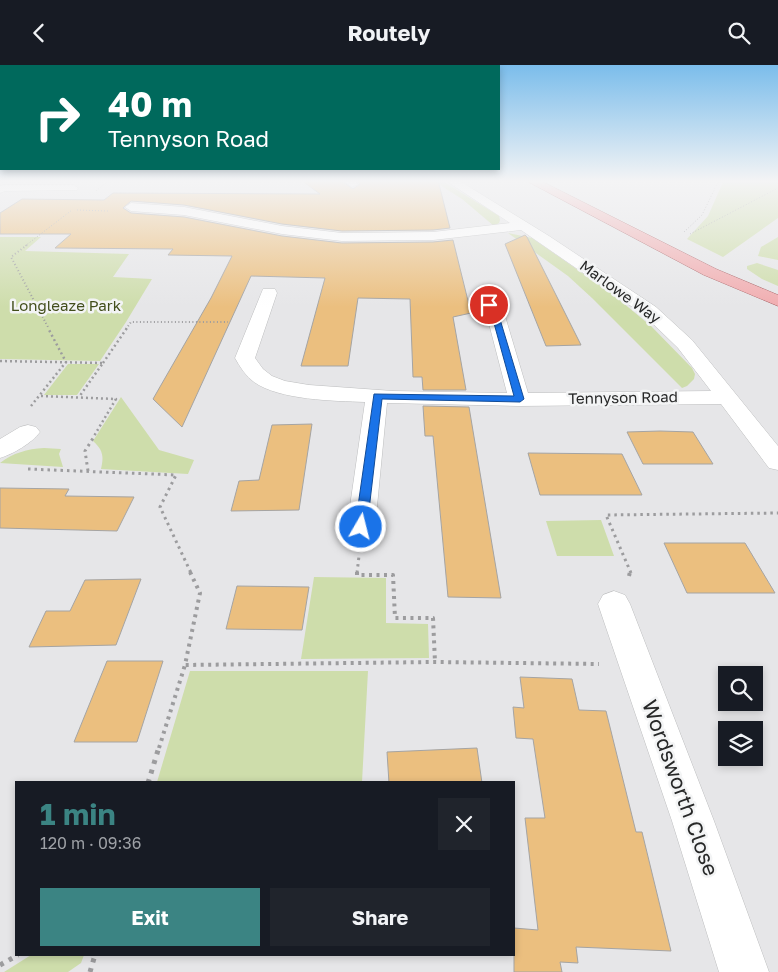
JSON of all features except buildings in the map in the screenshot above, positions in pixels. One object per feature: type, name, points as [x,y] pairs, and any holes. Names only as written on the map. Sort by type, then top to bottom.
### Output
[{"type":"main road","points":[[614,222],[702,267],[778,301]]},
{"type":"street","points":[[242,222],[282,230],[342,237],[433,236],[524,226]]},
{"type":"street","name":"Marlowe Way","points":[[518,222],[650,311],[685,344],[778,462]]},
{"type":"street","name":"Tennyson Road","points":[[269,293],[245,358],[256,373],[265,380],[297,389],[377,396],[520,399],[727,397]]},
{"type":"street","points":[[482,294],[496,316],[520,399]]},
{"type":"street","points":[[361,527],[377,396]]},
{"type":"street","points":[[0,450],[28,432]]},
{"type":"street","name":"Wordsworth Close","points":[[623,589],[636,665],[694,821],[744,972]]},
{"type":"path","points":[[55,222],[11,257],[66,362]]},
{"type":"path","points":[[684,233],[695,222]]},
{"type":"path","points":[[688,235],[712,222]]},
{"type":"path","points":[[78,397],[131,323],[257,322]]},
{"type":"path","points":[[0,361],[103,363]]},
{"type":"path","points":[[66,362],[40,397],[116,399],[85,451],[88,471]]},
{"type":"path","points":[[20,468],[176,475],[160,507],[200,593],[185,665],[149,781]]},
{"type":"path","points":[[623,589],[606,515],[778,513]]},
{"type":"path","points":[[361,527],[357,575],[393,575],[395,618],[433,618],[435,662]]},
{"type":"path","points":[[185,665],[435,662],[636,665]]},
{"type":"path","points":[[0,965],[16,956]]},
{"type":"path","points":[[90,972],[95,956]]},
{"type":"green space","points":[[490,222],[499,222],[499,223],[494,226]]},
{"type":"green space","points":[[702,222],[772,222],[723,257],[687,239]]},
{"type":"green space","points":[[508,233],[532,238],[611,293],[651,326],[692,368],[695,374],[694,379],[682,388],[568,276]]},
{"type":"green space","name":"Longleaze Park","points":[[0,237],[41,237],[25,251],[129,254],[113,277],[152,279],[100,361],[0,359]]},
{"type":"green space","points":[[778,237],[778,260],[758,256],[761,247]]},
{"type":"green space","points":[[757,263],[778,270],[778,286],[762,279],[747,269],[747,266]]},
{"type":"green space","points":[[68,364],[99,364],[77,395],[44,395]]},
{"type":"green space","points":[[121,397],[159,450],[194,460],[188,474],[101,469],[102,454],[99,447],[93,441]]},
{"type":"green space","points":[[44,448],[61,449],[59,454],[63,467],[0,463],[21,452]]},
{"type":"green space","points":[[601,520],[614,556],[557,556],[546,521]]},
{"type":"green space","points":[[314,577],[386,578],[386,623],[428,624],[429,658],[301,659]]},
{"type":"green space","points":[[190,671],[368,671],[362,781],[157,781]]},
{"type":"green space","points":[[29,956],[84,956],[81,963],[68,972],[4,972]]},
{"type":"route","points":[[361,527],[377,396],[520,399],[496,316],[489,305]]}]
